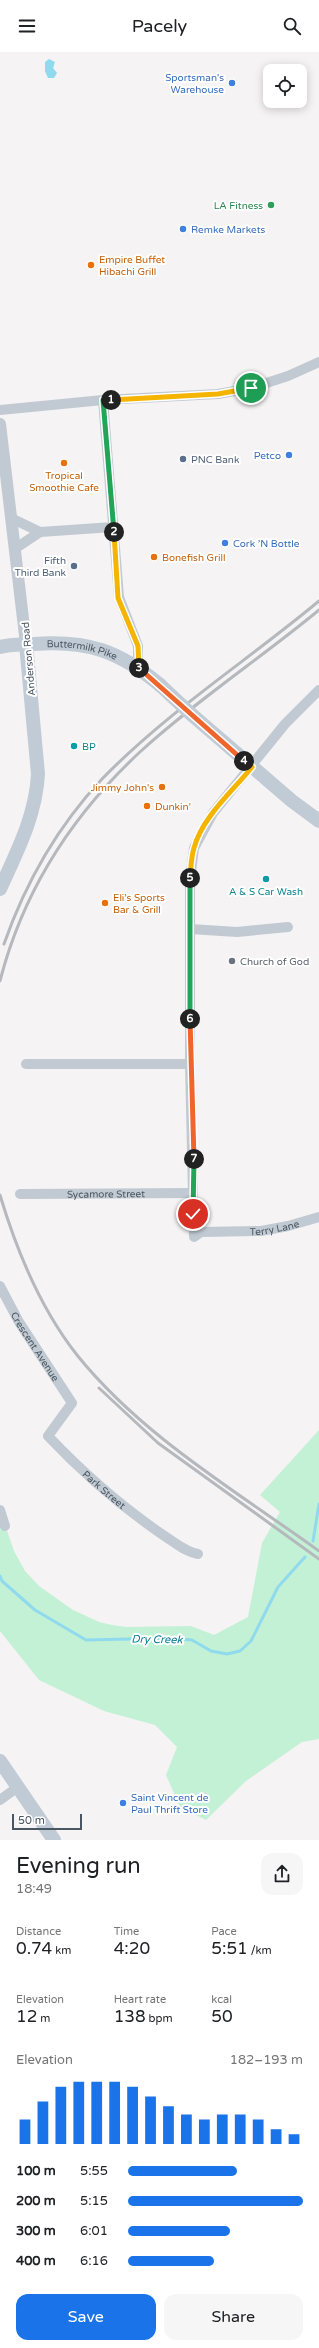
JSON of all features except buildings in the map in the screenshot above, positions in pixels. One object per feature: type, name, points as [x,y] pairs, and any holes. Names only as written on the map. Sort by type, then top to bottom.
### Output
[{"type":"main road","name":"Buttermilk Pike","points":[[0,646],[79,643],[113,653],[138,667],[160,685],[216,738],[319,821]]},
{"type":"main road","name":"Anderson Road","points":[[0,889],[32,813],[38,789],[38,774],[26,644]]},
{"type":"main road","points":[[0,1761],[54,1840]]},
{"type":"street","points":[[0,410],[103,400],[218,394],[288,376],[319,362]]},
{"type":"street","points":[[103,400],[118,598],[138,646],[138,667]]},
{"type":"street","name":"Anderson Road","points":[[0,424],[16,548],[26,644]]},
{"type":"street","points":[[11,518],[40,532],[113,528]]},
{"type":"street","points":[[16,548],[40,532]]},
{"type":"street","points":[[192,1192],[194,1159],[190,1064],[190,880],[194,848],[205,825],[285,724],[319,690]]},
{"type":"street","points":[[190,929],[237,932],[288,927]]},
{"type":"street","points":[[26,1064],[190,1064]]},
{"type":"street","name":"Sycamore Street","points":[[20,1194],[192,1192]]},
{"type":"street","name":"Terry Lane","points":[[192,1192],[194,1237],[201,1232],[281,1228],[319,1217]]},
{"type":"street","name":"Crescent Avenue","points":[[0,1286],[19,1322],[72,1403],[70,1405]]},
{"type":"street","name":"Park Street","points":[[70,1405],[48,1436],[70,1459],[121,1504],[180,1547],[198,1554]]},
{"type":"street","points":[[0,1510],[6,1526]]},
{"type":"street","points":[[0,1800],[18,1787]]},
{"type":"green space","points":[[319,1430],[319,1739],[302,1742],[246,1781],[206,1820],[180,1807],[166,1775],[177,1747],[155,1725],[104,1711],[39,1680],[0,1631],[0,1510],[14,1551],[25,1571],[39,1586],[73,1610],[99,1622],[112,1625],[126,1627],[191,1626],[214,1635],[248,1617],[262,1543],[280,1512],[260,1495]]},
{"type":"water","points":[[49,59],[55,62],[53,68],[57,73],[54,78],[48,78],[45,71],[45,62]]},
{"type":"waterway","name":"Dry Creek","points":[[313,1541],[319,1504]]},
{"type":"waterway","name":"Dry Creek","points":[[0,1576],[2,1581],[35,1610],[86,1640],[171,1638],[192,1640],[211,1651],[227,1654],[240,1651],[251,1641],[278,1587],[305,1557]]},
{"type":"railway","points":[[4,944],[22,900],[44,857],[71,816],[102,779],[153,731],[319,601]]},
{"type":"railway","points":[[0,981],[22,916],[37,885],[73,828],[116,775],[162,732],[184,714],[319,610]]},
{"type":"railway","points":[[0,1195],[14,1237],[31,1279],[52,1318],[77,1355],[103,1384],[160,1437],[223,1484],[319,1551]]},
{"type":"railway","points":[[99,1388],[158,1443],[319,1559]]},
{"type":"place","name":"Sportsman's Warehouse","points":[[232,83]]},
{"type":"place","name":"LA Fitness","points":[[271,205]]},
{"type":"place","name":"Remke Markets","points":[[183,229]]},
{"type":"place","name":"Empire Buffet Hibachi Grill","points":[[91,265]]},
{"type":"place","name":"Petco","points":[[289,455]]},
{"type":"place","name":"PNC Bank","points":[[183,459]]},
{"type":"place","name":"Tropical Smoothie Cafe","points":[[64,463]]},
{"type":"place","name":"Cork ’N Bottle","points":[[225,543]]},
{"type":"place","name":"Bonefish Grill","points":[[154,557]]},
{"type":"place","name":"Fifth Third Bank","points":[[74,566]]},
{"type":"place","name":"BP","points":[[74,746]]},
{"type":"place","name":"Jimmy John's","points":[[162,787]]},
{"type":"place","name":"Dunkin'","points":[[147,806]]},
{"type":"place","name":"A & S Car Wash","points":[[266,879]]},
{"type":"place","name":"Eli’s Sports Bar & Grill","points":[[105,903]]},
{"type":"place","name":"Church of God","points":[[232,961]]},
{"type":"place","name":"Saint Vincent de Paul Thrift Store","points":[[123,1803]]},
{"type":"route","points":[[193,1214],[192,1192],[194,1159],[190,1064],[190,880],[194,848],[205,825],[213,813],[252,767],[216,738],[160,685],[138,667],[138,646],[118,598],[103,400],[218,394],[251,388]]}]
